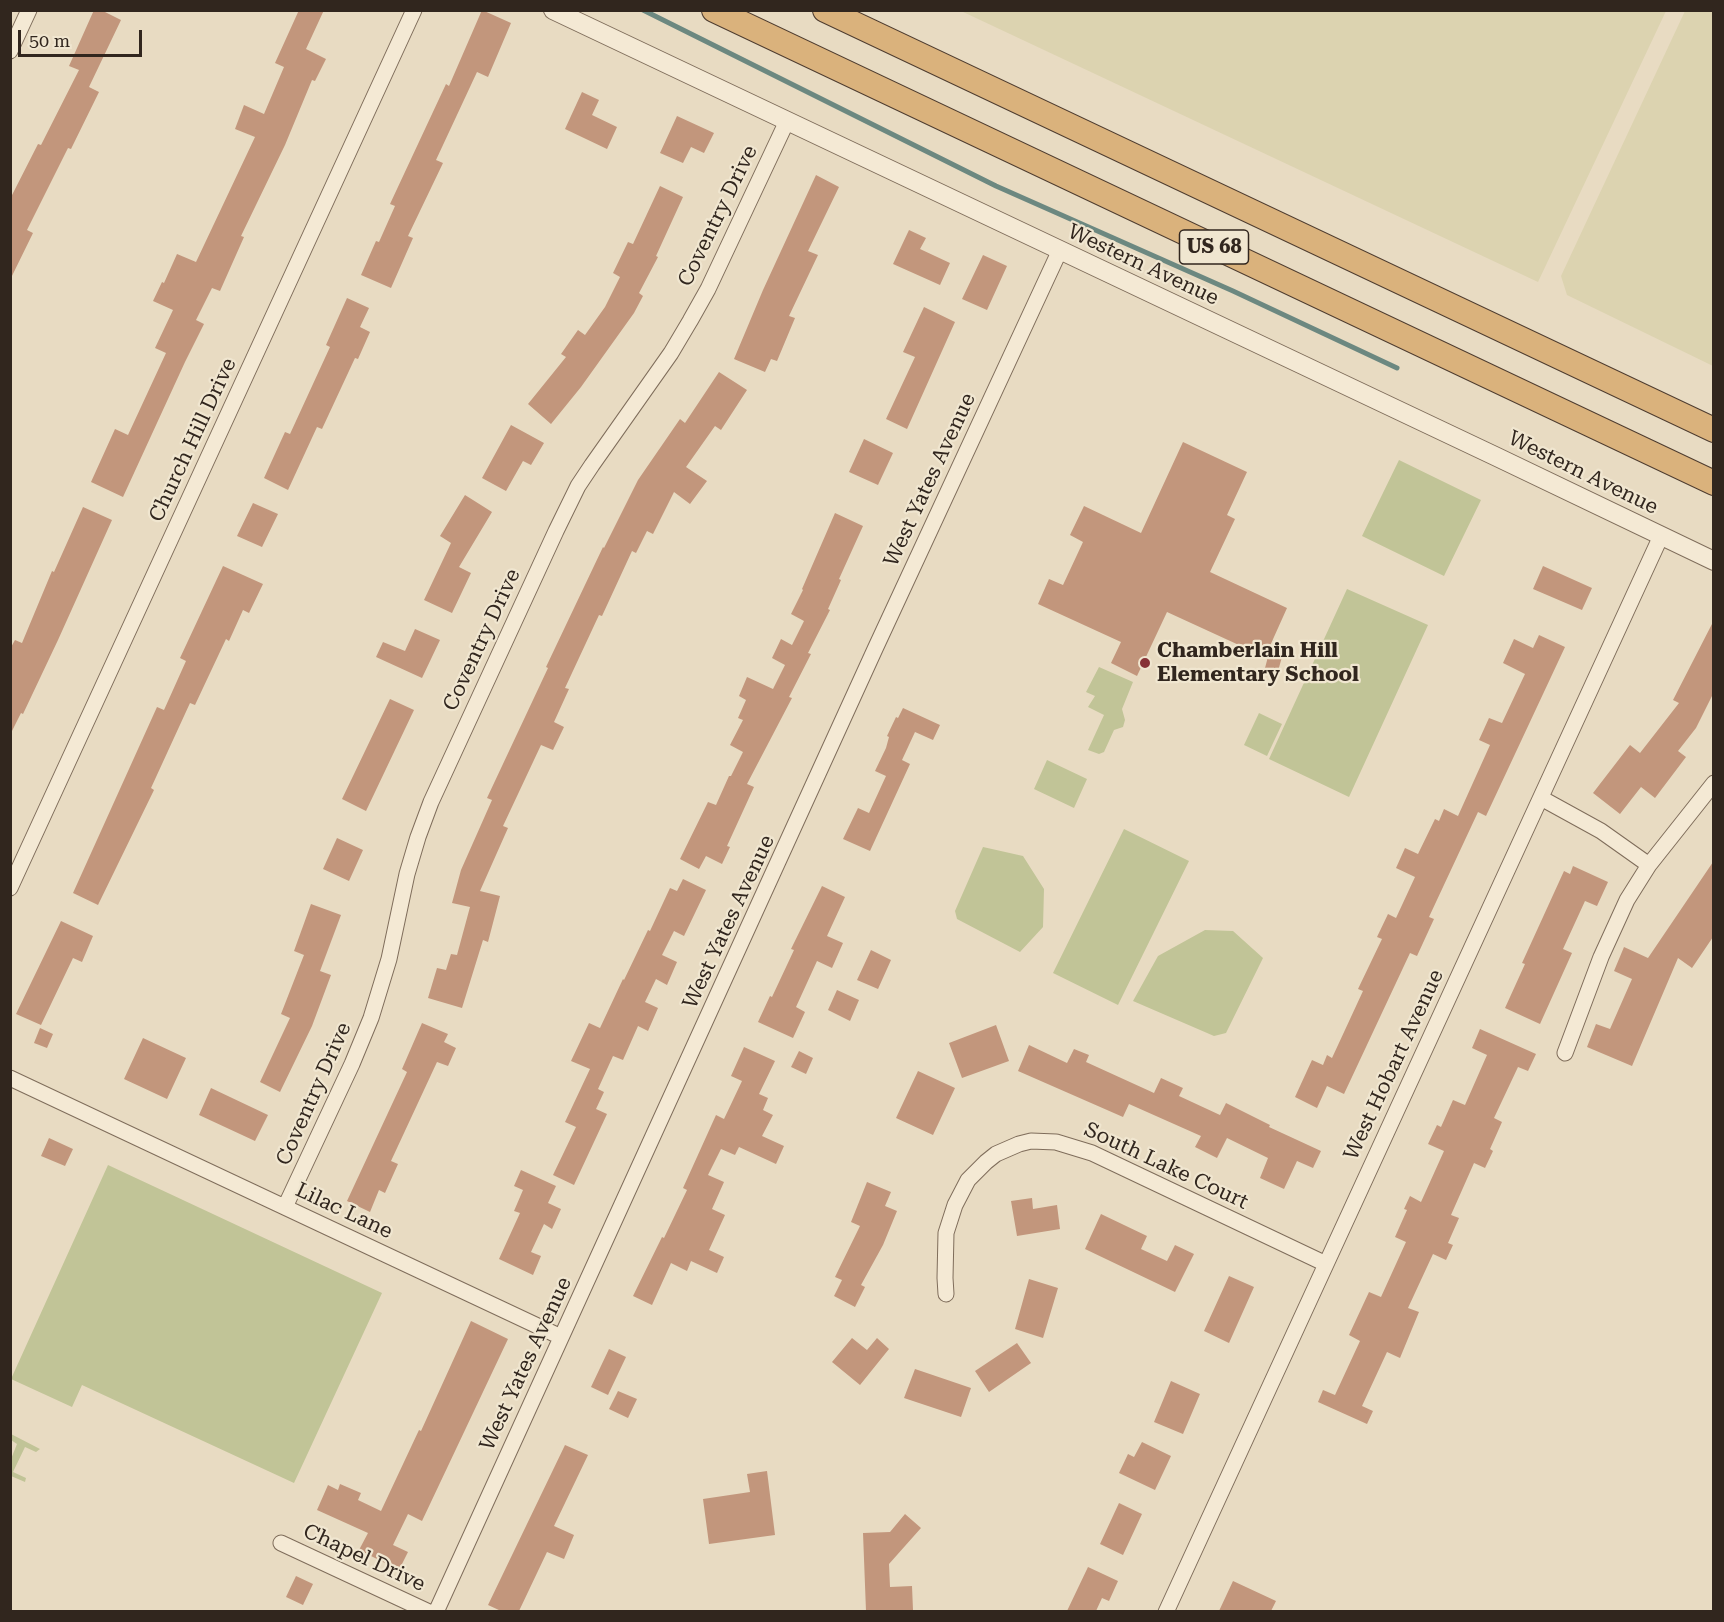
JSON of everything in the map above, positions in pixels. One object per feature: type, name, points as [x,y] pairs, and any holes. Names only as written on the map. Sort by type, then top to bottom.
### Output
[{"type":"highway","name":"US 68","points":[[714,10],[1713,483]]},
{"type":"highway","name":"US 68","points":[[825,10],[1713,430]]},
{"type":"street","points":[[10,51],[29,10]]},
{"type":"street","name":"Church Hill Drive","points":[[10,888],[414,10]]},
{"type":"street","name":"Western Avenue","points":[[554,10],[1713,561]]},
{"type":"street","name":"Coventry Drive","points":[[285,1207],[371,1018],[389,959],[407,873],[430,802],[578,486],[671,353],[690,321],[708,289],[787,122]]},
{"type":"street","name":"West Yates Avenue","points":[[436,1611],[875,649],[1060,250]]},
{"type":"street","name":"West Hobart Avenue","points":[[1166,1611],[1661,536]]},
{"type":"street","points":[[1565,1053],[1616,922],[1635,886],[1713,783]]},
{"type":"street","points":[[1541,798],[1594,826],[1649,865]]},
{"type":"street","name":"Lilac Lane","points":[[10,1077],[561,1337]]},
{"type":"street","name":"South Lake Court","points":[[946,1294],[946,1233],[955,1205],[968,1180],[996,1154],[1031,1141],[1056,1142],[1092,1153],[1326,1264]]},
{"type":"street","name":"Chapel Drive","points":[[281,1543],[429,1611]]},
{"type":"shaded area","points":[[961,11],[1666,11],[1538,282]]},
{"type":"shaded area","points":[[1685,11],[1713,11],[1713,366],[1567,295],[1561,276]]},
{"type":"green space","points":[[1399,460],[1481,500],[1444,576],[1362,536]]},
{"type":"green space","points":[[1347,589],[1428,625],[1349,797],[1269,759]]},
{"type":"green space","points":[[1099,667],[1133,682],[1122,709],[1125,720],[1123,727],[1114,730],[1104,752],[1099,754],[1088,750],[1104,715],[1088,707],[1095,696],[1086,692]]},
{"type":"green space","points":[[1259,713],[1282,724],[1267,756],[1244,745]]},
{"type":"green space","points":[[1047,760],[1087,779],[1074,808],[1034,789]]},
{"type":"green space","points":[[1124,829],[1189,861],[1118,1005],[1053,973]]},
{"type":"green space","points":[[983,847],[1023,856],[1044,889],[1043,927],[1020,952],[957,919],[955,911]]},
{"type":"green space","points":[[1205,930],[1233,931],[1263,958],[1226,1033],[1214,1036],[1133,1001],[1158,956]]},
{"type":"green space","points":[[108,1165],[382,1293],[294,1483],[82,1385],[72,1407],[11,1379]]},
{"type":"green space","points":[[11,1434],[40,1449],[36,1452],[25,1447],[13,1472],[26,1478],[25,1482],[11,1476],[11,1459],[17,1444],[11,1440]]},
{"type":"building","points":[[94,10],[101,10],[121,20],[89,87],[99,92],[27,230],[33,233],[10,280],[10,199],[38,144],[41,145],[79,70],[69,66]]},
{"type":"building","points":[[299,10],[324,10],[306,49],[326,59],[315,81],[312,80],[285,145],[241,236],[244,237],[220,291],[212,288],[196,320],[204,324],[123,497],[91,482],[115,429],[128,435],[166,353],[155,348],[173,310],[153,301],[177,254],[196,262],[255,137],[235,129],[244,105],[264,114],[284,67],[275,63]]},
{"type":"building","points":[[482,10],[511,23],[488,77],[477,72],[436,160],[443,163],[408,236],[413,238],[391,288],[361,275],[395,206],[390,204],[446,84],[449,86]]},
{"type":"building","points":[[582,92],[599,100],[592,115],[617,127],[607,149],[565,129]]},
{"type":"building","points":[[677,116],[714,133],[704,153],[691,147],[683,163],[660,153]]},
{"type":"building","points":[[816,175],[839,187],[808,251],[818,255],[789,316],[795,318],[777,361],[771,359],[765,372],[734,359]]},
{"type":"building","points":[[660,186],[683,197],[656,256],[658,257],[639,293],[643,296],[634,313],[581,387],[551,424],[528,404],[566,357],[561,354],[578,330],[585,335],[605,307],[620,277],[613,273],[628,242],[633,244]]},
{"type":"building","points":[[909,230],[926,238],[920,249],[950,263],[940,285],[893,264]]},
{"type":"building","points":[[983,255],[1007,266],[987,310],[962,299]]},
{"type":"building","points":[[347,298],[369,308],[360,327],[370,332],[358,359],[355,358],[322,429],[317,427],[288,490],[264,478],[285,432],[290,434],[330,347],[326,345]]},
{"type":"building","points":[[924,307],[955,322],[907,429],[886,419],[915,357],[903,352]]},
{"type":"building","points":[[719,372],[747,390],[721,430],[715,426],[686,467],[707,481],[690,504],[674,492],[653,534],[647,531],[636,553],[632,551],[565,688],[569,689],[554,722],[564,727],[553,750],[541,745],[503,826],[508,828],[480,891],[500,896],[488,942],[483,940],[462,1008],[428,998],[437,968],[446,970],[451,954],[457,955],[470,907],[452,903],[461,870],[492,800],[487,798],[548,668],[546,667],[603,547],[638,480],[680,419],[685,423]]},
{"type":"building","points":[[511,425],[544,443],[531,465],[523,461],[506,491],[482,478]]},
{"type":"building","points":[[864,439],[893,453],[878,485],[849,472]]},
{"type":"building","points":[[1183,442],[1247,472],[1227,515],[1235,519],[1210,572],[1287,608],[1265,657],[1167,612],[1137,676],[1111,663],[1121,642],[1038,604],[1049,579],[1063,585],[1083,542],[1070,535],[1084,506],[1141,533]]},
{"type":"building","points":[[465,495],[492,512],[459,567],[471,573],[452,613],[424,600],[451,543],[440,536]]},
{"type":"building","points":[[253,503],[278,514],[262,547],[237,536]]},
{"type":"building","points":[[83,507],[112,520],[23,714],[21,713],[10,735],[10,649],[15,640],[22,643],[52,571],[54,572]]},
{"type":"building","points":[[835,513],[863,526],[839,579],[841,580],[828,609],[830,610],[808,653],[811,654],[789,697],[792,698],[747,784],[754,787],[727,846],[730,847],[722,864],[706,856],[699,869],[680,859],[708,802],[716,805],[743,752],[730,745],[743,720],[738,718],[746,700],[739,696],[747,677],[773,689],[785,665],[772,658],[781,639],[792,645],[804,621],[791,614]]},
{"type":"building","points":[[223,566],[263,584],[249,613],[243,610],[229,641],[226,639],[195,705],[190,703],[151,788],[154,790],[98,905],[73,893],[157,707],[164,710],[186,661],[180,658]]},
{"type":"building","points":[[1543,566],[1592,588],[1582,610],[1533,589]]},
{"type":"building","points":[[1713,622],[1713,694],[1696,728],[1678,751],[1686,757],[1655,798],[1641,787],[1620,814],[1593,793],[1630,745],[1640,753],[1679,703],[1673,700]]},
{"type":"building","points":[[415,629],[440,640],[422,678],[376,657],[383,642],[405,651]]},
{"type":"building","points":[[1539,635],[1565,647],[1486,816],[1478,812],[1429,917],[1434,919],[1417,956],[1410,953],[1344,1094],[1327,1086],[1317,1108],[1295,1097],[1312,1060],[1323,1065],[1327,1055],[1332,1058],[1363,991],[1358,989],[1382,939],[1377,937],[1388,914],[1396,918],[1415,877],[1396,868],[1405,848],[1418,854],[1435,819],[1439,821],[1444,809],[1458,816],[1490,745],[1479,740],[1489,718],[1502,723],[1525,674],[1503,663],[1514,639],[1533,648]]},
{"type":"building","points":[[1269,653],[1282,657],[1278,671],[1265,668]]},
{"type":"building","points":[[390,699],[414,710],[366,811],[342,799]]},
{"type":"building","points":[[903,708],[940,725],[933,740],[915,732],[902,760],[910,764],[870,851],[843,839],[858,808],[869,813],[886,776],[875,771],[886,748],[889,737],[887,736]]},
{"type":"building","points":[[337,838],[363,850],[349,881],[323,869]]},
{"type":"building","points":[[1713,862],[1713,937],[1692,968],[1678,958],[1632,1066],[1587,1047],[1596,1024],[1610,1029],[1632,979],[1614,971],[1624,947],[1648,958]]},
{"type":"building","points":[[1573,866],[1608,882],[1597,906],[1585,901],[1563,949],[1572,953],[1540,1024],[1505,1008],[1525,964],[1522,963],[1564,871],[1570,874]]},
{"type":"building","points":[[683,879],[706,890],[684,936],[674,931],[662,955],[677,962],[667,985],[656,979],[645,1002],[658,1008],[648,1031],[638,1026],[623,1060],[613,1056],[598,1089],[604,1092],[596,1109],[607,1114],[574,1185],[553,1175],[576,1127],[565,1122],[590,1069],[571,1061],[589,1023],[600,1028],[670,888],[677,891]]},
{"type":"building","points":[[822,886],[845,897],[827,936],[843,943],[832,968],[817,961],[796,1007],[805,1012],[793,1038],[758,1022],[770,996],[772,997],[794,950],[791,949]]},
{"type":"building","points":[[311,904],[341,915],[320,971],[331,975],[312,1026],[280,1092],[260,1082],[290,1018],[281,1014],[304,955],[294,951]]},
{"type":"building","points":[[61,921],[93,936],[82,962],[73,958],[41,1025],[16,1014]]},
{"type":"building","points":[[871,950],[891,960],[878,989],[857,980]]},
{"type":"building","points":[[837,990],[859,1000],[850,1021],[828,1010]]},
{"type":"building","points":[[422,1023],[448,1034],[444,1042],[456,1048],[448,1066],[437,1062],[391,1161],[398,1164],[385,1193],[379,1190],[370,1212],[347,1201],[407,1072],[402,1069]]},
{"type":"building","points":[[996,1025],[1009,1061],[962,1078],[949,1043]]},
{"type":"building","points":[[40,1028],[53,1034],[47,1048],[34,1043]]},
{"type":"building","points":[[1480,1029],[1536,1054],[1528,1071],[1518,1067],[1494,1118],[1502,1122],[1490,1149],[1493,1151],[1485,1168],[1474,1163],[1451,1215],[1459,1218],[1448,1243],[1453,1245],[1446,1260],[1433,1254],[1408,1308],[1419,1312],[1400,1358],[1387,1352],[1362,1406],[1373,1411],[1367,1424],[1318,1402],[1323,1390],[1335,1395],[1360,1341],[1349,1335],[1369,1292],[1381,1297],[1406,1242],[1395,1237],[1407,1210],[1404,1209],[1410,1196],[1421,1202],[1444,1151],[1428,1144],[1437,1125],[1441,1127],[1453,1100],[1465,1105],[1487,1055],[1472,1048]]},
{"type":"building","points":[[143,1038],[186,1058],[167,1099],[124,1079]]},
{"type":"building","points":[[1029,1045],[1067,1063],[1074,1049],[1089,1055],[1086,1062],[1154,1093],[1161,1078],[1183,1088],[1179,1096],[1220,1115],[1226,1103],[1270,1125],[1269,1127],[1321,1151],[1313,1168],[1297,1161],[1284,1189],[1260,1178],[1268,1158],[1227,1138],[1217,1158],[1195,1147],[1201,1136],[1129,1104],[1123,1117],[1018,1071]]},
{"type":"building","points":[[744,1047],[775,1061],[759,1094],[768,1098],[763,1110],[773,1115],[762,1136],[784,1146],[776,1164],[739,1147],[735,1155],[721,1149],[708,1175],[724,1182],[712,1209],[725,1215],[709,1250],[724,1257],[717,1273],[691,1261],[687,1271],[671,1263],[652,1305],[633,1296],[687,1190],[683,1188],[716,1115],[724,1119],[742,1081],[731,1076]]},
{"type":"building","points":[[799,1051],[813,1058],[806,1074],[791,1067]]},
{"type":"building","points":[[918,1071],[955,1088],[933,1135],[896,1118]]},
{"type":"building","points":[[211,1088],[268,1115],[255,1141],[199,1115]]},
{"type":"building","points":[[49,1138],[73,1149],[65,1166],[41,1156]]},
{"type":"building","points":[[521,1170],[556,1186],[548,1203],[561,1209],[552,1229],[544,1224],[531,1252],[541,1256],[533,1275],[499,1259],[520,1213],[514,1211],[523,1190],[514,1186]]},
{"type":"building","points":[[867,1182],[891,1192],[885,1206],[897,1211],[883,1245],[861,1285],[865,1287],[855,1307],[834,1296],[842,1280],[835,1277],[860,1226],[851,1222]]},
{"type":"building","points":[[1032,1198],[1033,1209],[1057,1205],[1060,1229],[1017,1236],[1011,1201]]},
{"type":"building","points":[[1101,1214],[1147,1236],[1141,1249],[1167,1261],[1175,1245],[1194,1254],[1175,1292],[1085,1249]]},
{"type":"building","points":[[1229,1276],[1254,1287],[1229,1343],[1204,1331]]},
{"type":"building","points":[[1029,1279],[1058,1288],[1043,1338],[1015,1329]]},
{"type":"building","points":[[471,1321],[508,1339],[422,1521],[408,1514],[393,1545],[408,1552],[399,1570],[359,1550],[368,1533],[317,1510],[328,1485],[338,1490],[340,1484],[361,1493],[358,1500],[381,1511],[419,1430],[421,1431]]},
{"type":"building","points":[[852,1338],[867,1350],[877,1338],[889,1349],[860,1385],[832,1362]]},
{"type":"building","points":[[1017,1343],[1031,1363],[989,1392],[975,1371]]},
{"type":"building","points":[[609,1349],[626,1357],[608,1395],[591,1387]]},
{"type":"building","points":[[915,1369],[971,1388],[961,1417],[904,1398]]},
{"type":"building","points":[[1171,1381],[1200,1394],[1183,1434],[1154,1422]]},
{"type":"building","points":[[618,1391],[637,1399],[628,1418],[609,1409]]},
{"type":"building","points":[[1142,1442],[1171,1456],[1155,1490],[1119,1473],[1128,1454],[1134,1457]]},
{"type":"building","points":[[565,1445],[588,1455],[554,1526],[574,1535],[564,1559],[547,1552],[519,1611],[501,1611],[488,1605]]},
{"type":"building","points":[[767,1471],[775,1535],[709,1544],[703,1499],[750,1492],[747,1474]]},
{"type":"building","points":[[1119,1503],[1142,1514],[1123,1555],[1100,1544]]},
{"type":"building","points":[[905,1514],[921,1528],[889,1564],[890,1587],[912,1586],[913,1610],[866,1611],[863,1533],[890,1532]]},
{"type":"building","points":[[1088,1567],[1118,1581],[1109,1601],[1102,1598],[1096,1611],[1067,1611]]},
{"type":"building","points":[[296,1576],[313,1584],[303,1605],[286,1597]]},
{"type":"building","points":[[1233,1581],[1276,1601],[1271,1611],[1219,1611]]},
{"type":"waterway","points":[[643,10],[996,186],[1233,291],[1397,368]]},
{"type":"place","name":"Chamberlain Hill Elementary School","points":[[1145,663]]}]
